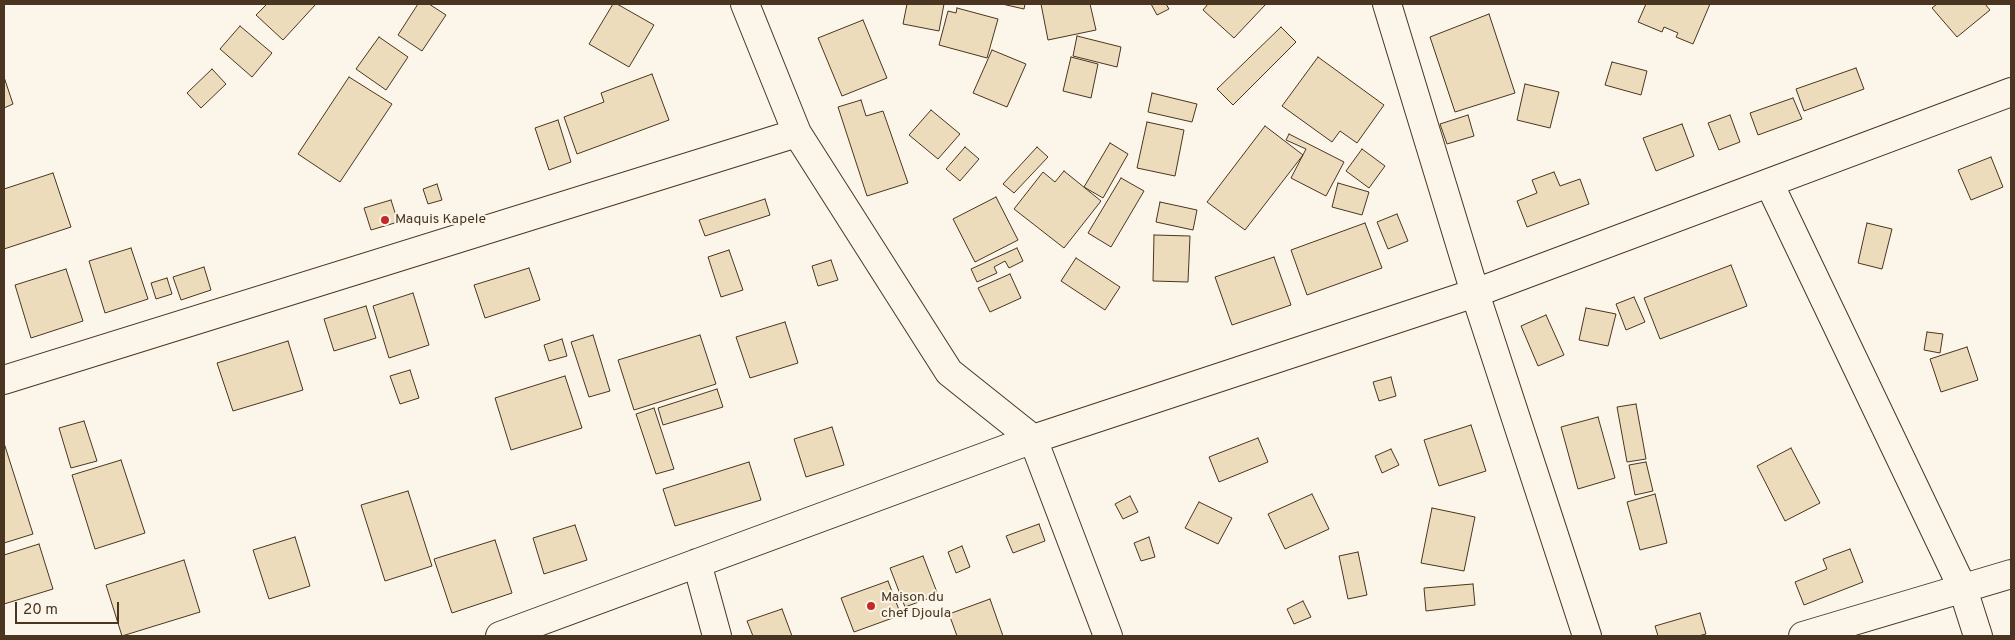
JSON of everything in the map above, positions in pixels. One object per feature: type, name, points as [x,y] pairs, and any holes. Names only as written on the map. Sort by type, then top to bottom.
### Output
[{"type":"street","points":[[745,4],[797,133],[950,372],[1033,439],[1108,636]]},
{"type":"street","points":[[1387,4],[1476,293],[1587,636]]},
{"type":"street","points":[[500,636],[1033,439],[1476,293],[2011,92]]},
{"type":"street","points":[[4,380],[797,133]]},
{"type":"street","points":[[1769,183],[1963,589],[1978,636]]},
{"type":"street","points":[[697,563],[717,636]]},
{"type":"street","points":[[1802,636],[2011,574]]},
{"type":"building","points":[[267,4],[316,4],[283,40],[256,15]]},
{"type":"building","points":[[418,4],[429,4],[446,15],[422,51],[398,35]]},
{"type":"building","points":[[613,4],[617,4],[654,25],[629,67],[589,44]]},
{"type":"building","points":[[907,4],[944,4],[939,31],[903,24]]},
{"type":"building","points":[[1002,4],[1025,4],[1024,9]]},
{"type":"building","points":[[1041,4],[1090,4],[1096,30],[1048,40]]},
{"type":"building","points":[[1151,4],[1166,4],[1169,9],[1157,15]]},
{"type":"building","points":[[1208,4],[1266,4],[1234,38],[1203,10]]},
{"type":"building","points":[[1646,4],[1710,4],[1693,44],[1676,37],[1678,33],[1664,27],[1662,32],[1638,22]]},
{"type":"building","points":[[1937,4],[1985,4],[1990,10],[1957,37],[1932,8]]},
{"type":"building","points":[[957,8],[998,19],[987,58],[939,45],[948,11],[956,13]]},
{"type":"building","points":[[1489,14],[1515,93],[1455,112],[1430,37]]},
{"type":"building","points":[[863,20],[887,78],[842,96],[818,38]]},
{"type":"building","points":[[240,26],[272,53],[252,77],[220,49]]},
{"type":"building","points":[[1281,27],[1296,42],[1233,105],[1217,89]]},
{"type":"building","points":[[1077,36],[1121,47],[1117,67],[1073,56]]},
{"type":"building","points":[[379,37],[408,57],[386,90],[356,69]]},
{"type":"building","points":[[992,50],[1026,64],[1007,107],[973,93]]},
{"type":"building","points":[[1071,57],[1098,64],[1091,98],[1063,91]]},
{"type":"building","points":[[1318,57],[1384,105],[1357,143],[1340,131],[1332,142],[1282,106]]},
{"type":"building","points":[[1612,62],[1647,71],[1641,95],[1605,85]]},
{"type":"building","points":[[1856,68],[1864,89],[1804,111],[1796,89]]},
{"type":"building","points":[[212,69],[226,84],[201,108],[187,93]]},
{"type":"building","points":[[652,74],[669,120],[577,154],[564,117],[604,102],[601,93]]},
{"type":"building","points":[[4,77],[13,104],[4,108]]},
{"type":"building","points":[[349,77],[392,104],[340,182],[298,154]]},
{"type":"building","points":[[1525,84],[1559,92],[1550,128],[1517,120]]},
{"type":"building","points":[[1152,93],[1197,104],[1192,122],[1148,112]]},
{"type":"building","points":[[1793,98],[1802,119],[1758,135],[1750,113]]},
{"type":"building","points":[[861,100],[866,116],[883,111],[908,183],[867,196],[838,107]]},
{"type":"building","points":[[931,110],[960,134],[938,159],[909,135]]},
{"type":"building","points":[[1468,115],[1474,136],[1447,144],[1440,124]]},
{"type":"building","points":[[1730,115],[1740,142],[1719,150],[1708,123]]},
{"type":"building","points":[[558,120],[571,162],[549,170],[535,128]]},
{"type":"building","points":[[1147,122],[1184,130],[1175,176],[1137,168]]},
{"type":"building","points":[[1682,124],[1694,156],[1656,171],[1643,138]]},
{"type":"building","points":[[1265,126],[1303,155],[1245,230],[1207,202]]},
{"type":"building","points":[[1289,134],[1344,162],[1326,196],[1291,178],[1306,149],[1286,140]]},
{"type":"building","points":[[1110,143],[1128,154],[1103,198],[1084,187]]},
{"type":"building","points":[[965,147],[979,159],[960,181],[946,169]]},
{"type":"building","points":[[1037,147],[1048,157],[1014,193],[1003,184]]},
{"type":"building","points":[[1362,149],[1385,166],[1369,188],[1346,171]]},
{"type":"building","points":[[1991,157],[2003,187],[1971,200],[1958,170]]},
{"type":"building","points":[[1064,171],[1101,201],[1064,248],[1014,209],[1043,172],[1055,182]]},
{"type":"building","points":[[1554,172],[1560,186],[1580,179],[1589,204],[1527,227],[1517,201],[1537,193],[1532,180]]},
{"type":"building","points":[[53,173],[71,227],[4,249],[4,189]]},
{"type":"building","points":[[1121,178],[1144,191],[1111,247],[1088,233]]},
{"type":"building","points":[[1338,183],[1369,192],[1362,215],[1332,207]]},
{"type":"building","points":[[437,184],[442,200],[428,204],[423,189]]},
{"type":"building","points":[[996,197],[1018,240],[975,262],[953,219]]},
{"type":"building","points":[[765,199],[770,215],[705,236],[699,220]]},
{"type":"building","points":[[391,200],[398,222],[371,230],[364,208]]},
{"type":"building","points":[[1160,202],[1197,210],[1193,230],[1156,222]]},
{"type":"building","points":[[1397,214],[1408,241],[1388,249],[1377,222]]},
{"type":"building","points":[[1365,223],[1382,268],[1307,295],[1291,250]]},
{"type":"building","points":[[1867,223],[1892,229],[1882,269],[1858,263]]},
{"type":"building","points":[[1154,235],[1190,236],[1188,282],[1153,281]]},
{"type":"building","points":[[131,248],[148,299],[105,313],[89,261]]},
{"type":"building","points":[[1017,248],[1023,261],[1009,268],[1005,261],[994,267],[997,273],[977,282],[971,269]]},
{"type":"building","points":[[729,250],[743,290],[721,297],[708,257]]},
{"type":"building","points":[[1274,257],[1291,305],[1232,325],[1215,277]]},
{"type":"building","points":[[1076,258],[1120,287],[1105,310],[1061,281]]},
{"type":"building","points":[[831,260],[838,280],[818,286],[812,266]]},
{"type":"building","points":[[1731,265],[1747,306],[1660,339],[1644,298]]},
{"type":"building","points":[[204,267],[211,290],[181,300],[173,277]]},
{"type":"building","points":[[529,268],[540,300],[485,318],[474,285]]},
{"type":"building","points":[[66,269],[83,321],[31,338],[15,285]]},
{"type":"building","points":[[1010,274],[1021,298],[990,312],[978,288]]},
{"type":"building","points":[[167,278],[172,294],[156,299],[151,283]]},
{"type":"building","points":[[413,293],[429,345],[389,358],[373,306]]},
{"type":"building","points":[[1634,297],[1645,322],[1626,330],[1616,304]]},
{"type":"building","points":[[366,306],[376,338],[334,351],[324,319]]},
{"type":"building","points":[[1586,308],[1616,314],[1608,346],[1579,340]]},
{"type":"building","points":[[1546,315],[1564,355],[1538,366],[1521,326]]},
{"type":"building","points":[[785,322],[798,363],[750,378],[736,337]]},
{"type":"building","points":[[1927,332],[1943,334],[1940,353],[1924,350]]},
{"type":"building","points":[[593,335],[610,391],[589,397],[571,342]]},
{"type":"building","points":[[700,335],[716,384],[634,410],[618,360]]},
{"type":"building","points":[[562,339],[567,356],[549,361],[544,345]]},
{"type":"building","points":[[288,341],[303,390],[233,411],[217,363]]},
{"type":"building","points":[[1967,347],[1978,380],[1941,392],[1930,359]]},
{"type":"building","points":[[410,370],[419,398],[400,404],[390,376]]},
{"type":"building","points":[[565,376],[582,428],[511,450],[495,398]]},
{"type":"building","points":[[1391,377],[1396,396],[1379,401],[1373,382]]},
{"type":"building","points":[[717,389],[723,407],[663,425],[658,408]]},
{"type":"building","points":[[1636,404],[1646,459],[1627,462],[1617,407]]},
{"type":"building","points":[[654,408],[674,469],[656,474],[636,414]]},
{"type":"building","points":[[1598,417],[1615,478],[1578,489],[1561,427]]},
{"type":"building","points":[[84,421],[97,461],[71,468],[59,428]]},
{"type":"building","points":[[1471,425],[1486,471],[1439,486],[1424,440]]},
{"type":"building","points":[[832,427],[844,465],[806,477],[794,439]]},
{"type":"building","points":[[1258,438],[1268,462],[1219,482],[1209,457]]},
{"type":"building","points":[[4,443],[33,534],[4,543]]},
{"type":"building","points":[[1791,448],[1820,503],[1785,521],[1757,466]]},
{"type":"building","points":[[1391,449],[1399,465],[1382,473],[1375,456]]},
{"type":"building","points":[[121,460],[145,533],[95,549],[72,475]]},
{"type":"building","points":[[749,462],[761,500],[675,526],[663,489]]},
{"type":"building","points":[[1646,462],[1653,491],[1635,495],[1629,465]]},
{"type":"building","points":[[408,491],[432,566],[385,581],[361,505]]},
{"type":"building","points":[[1312,494],[1329,529],[1285,549],[1268,514]]},
{"type":"building","points":[[1655,494],[1667,543],[1640,550],[1627,502]]},
{"type":"building","points":[[1130,496],[1138,512],[1123,519],[1115,504]]},
{"type":"building","points":[[1199,502],[1232,518],[1218,544],[1185,528]]},
{"type":"building","points":[[1432,508],[1475,517],[1464,571],[1421,563]]},
{"type":"building","points":[[1039,524],[1045,541],[1013,553],[1006,536]]},
{"type":"building","points":[[575,525],[587,560],[544,574],[533,538]]},
{"type":"building","points":[[295,537],[310,586],[269,599],[253,550]]},
{"type":"building","points":[[1149,537],[1155,557],[1141,561],[1134,543]]},
{"type":"building","points":[[495,540],[512,593],[452,613],[434,559]]},
{"type":"building","points":[[39,544],[53,589],[4,604],[4,555]]},
{"type":"building","points":[[962,546],[970,567],[956,573],[948,552]]},
{"type":"building","points":[[1850,549],[1863,582],[1804,605],[1795,582],[1827,569],[1823,559]]},
{"type":"building","points":[[1358,552],[1367,595],[1348,599],[1339,556]]},
{"type":"building","points":[[923,556],[938,595],[905,607],[890,568]]},
{"type":"building","points":[[184,560],[200,612],[122,636],[106,585]]},
{"type":"building","name":"Maison du chef Djoula","points":[[888,581],[901,615],[854,632],[841,598]]},
{"type":"building","points":[[1473,584],[1475,605],[1426,611],[1424,588]]},
{"type":"building","points":[[990,599],[1003,636],[957,636],[949,614]]},
{"type":"building","points":[[1303,601],[1311,617],[1294,624],[1287,609]]},
{"type":"building","points":[[782,609],[792,636],[753,636],[747,621]]},
{"type":"building","points":[[1700,613],[1706,634],[1698,636],[1658,636],[1655,626]]},
{"type":"place","name":"Maquis Kapele","points":[[385,220]]},
{"type":"place","name":"Maison du chef Djoula","points":[[871,606]]}]
